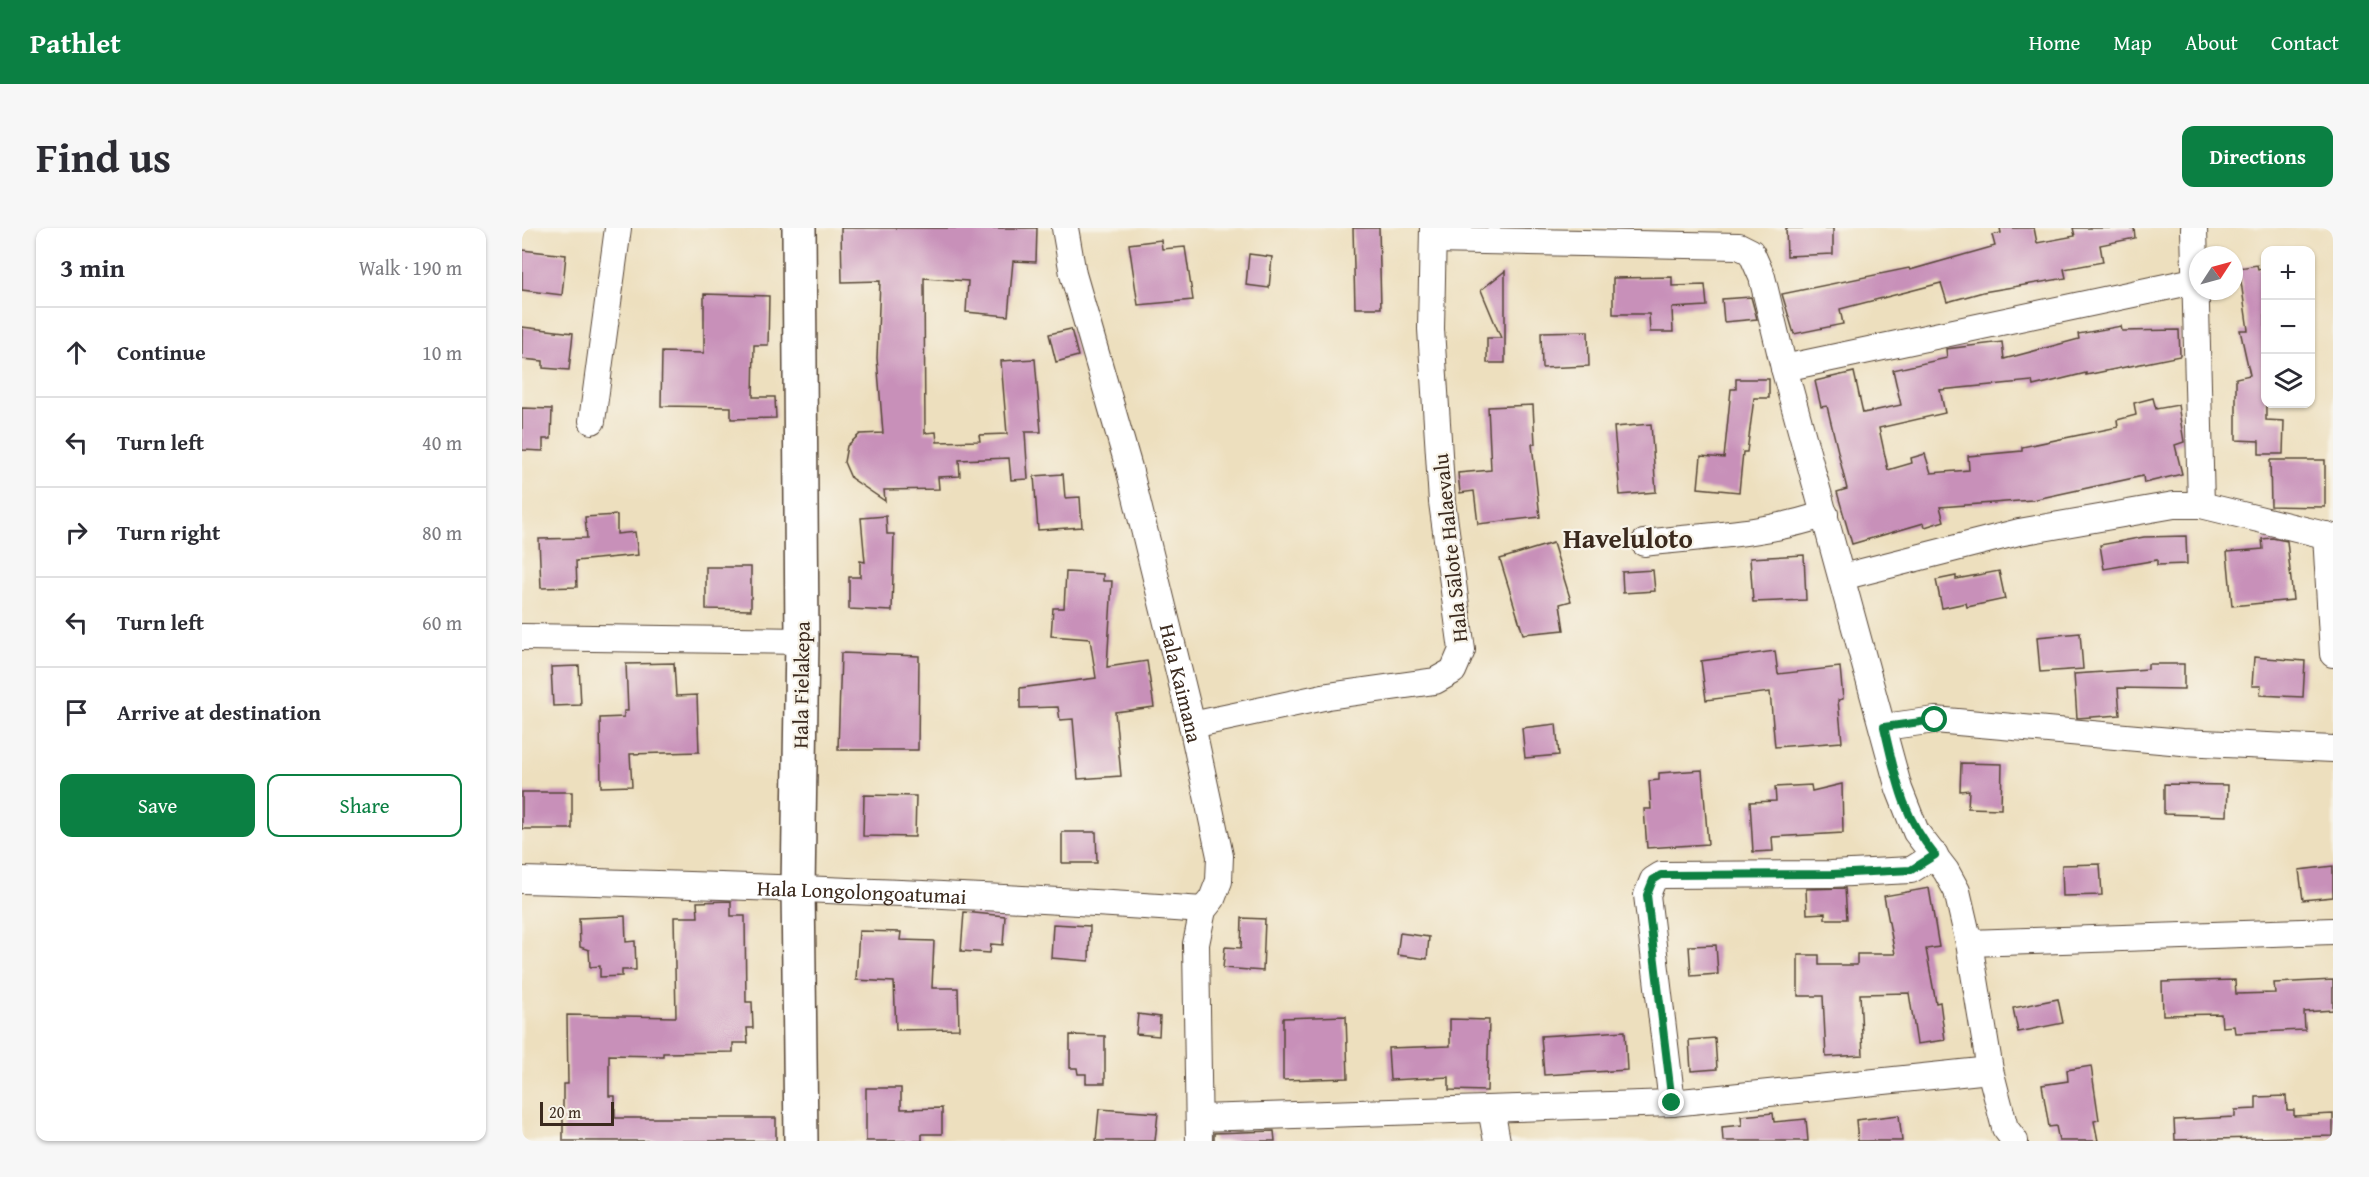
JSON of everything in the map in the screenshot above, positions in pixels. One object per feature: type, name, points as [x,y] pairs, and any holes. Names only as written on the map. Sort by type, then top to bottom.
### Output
[{"type":"street","points":[[592,421],[618,228]]},
{"type":"street","name":"Hala Fielakepa","points":[[799,228],[802,641],[798,887],[801,1141]]},
{"type":"street","name":"Hala Kaimana","points":[[1065,228],[1073,274],[1129,468],[1192,725],[1220,856],[1220,881],[1212,899],[1203,910],[1196,944],[1199,1129]]},
{"type":"street","points":[[2194,228],[2194,246]]},
{"type":"street","points":[[1433,234],[1739,246],[1751,252],[1757,262],[1784,368],[1908,816],[1916,832],[1935,855],[1957,891],[1969,943],[1990,1070],[2005,1128],[2015,1141]]},
{"type":"street","name":"Hala Sālote Halaevalu","points":[[1192,725],[1328,696],[1435,681],[1453,671],[1462,650],[1442,502],[1431,329],[1433,234]]},
{"type":"street","points":[[1784,368],[2189,282]]},
{"type":"street","points":[[2195,300],[2201,504]]},
{"type":"street","points":[[1842,577],[2019,532],[2174,505],[2201,504],[2329,536],[2333,654]]},
{"type":"street","points":[[1644,543],[1748,531],[1807,520],[1825,514]]},
{"type":"street","points":[[522,637],[802,641]]},
{"type":"street","points":[[1884,727],[1935,720],[2182,742],[2333,750]]},
{"type":"street","points":[[1672,1103],[1647,895],[1653,880],[1661,875],[1831,874],[1911,870],[1935,855]]},
{"type":"street","name":"Hala Longolongoatumai","points":[[522,880],[798,887],[1027,898],[1203,910]]},
{"type":"street","points":[[1969,943],[2333,931]]},
{"type":"street","points":[[1199,1129],[1491,1109],[1672,1103],[1990,1070]]},
{"type":"street","points":[[1491,1109],[1497,1141]]},
{"type":"building","points":[[841,228],[1037,228],[1036,262],[1013,261],[1008,316],[966,312],[968,281],[924,278],[925,433],[936,432],[937,442],[980,441],[979,435],[1007,434],[1001,361],[1035,359],[1041,432],[1025,432],[1028,479],[1011,480],[1009,458],[959,460],[960,476],[938,477],[939,489],[884,490],[885,501],[851,478],[844,462],[847,446],[860,434],[883,433],[877,358],[880,281],[842,282]]},
{"type":"building","points":[[1353,228],[1379,228],[1381,308],[1355,308]]},
{"type":"building","points":[[1786,228],[1833,228],[1833,254],[1787,256]]},
{"type":"building","points":[[2000,228],[2034,228],[2037,243],[2075,236],[2073,228],[2134,228],[2135,238],[2100,245],[2103,262],[2064,269],[2066,278],[1983,292],[1947,302],[1941,283],[1840,309],[1843,324],[1794,334],[1782,294],[1909,268],[1910,270],[1995,246],[1992,235],[2001,233]]},
{"type":"building","points":[[1161,240],[1162,249],[1185,247],[1193,300],[1138,305],[1129,244]]},
{"type":"building","points":[[522,250],[566,255],[562,295],[522,290]]},
{"type":"building","points":[[1249,254],[1272,257],[1269,288],[1246,285]]},
{"type":"building","points":[[2257,265],[2258,269],[2261,269],[2261,408],[2266,408],[2266,420],[2284,421],[2283,454],[2259,454],[2259,441],[2236,440],[2236,378],[2250,375],[2240,330],[2248,330],[2243,296],[2243,267]]},
{"type":"building","points":[[1505,271],[1505,363],[1487,363],[1487,338],[1501,338],[1481,290]]},
{"type":"building","points":[[1672,277],[1672,286],[1705,285],[1707,306],[1672,308],[1673,332],[1650,332],[1649,314],[1613,314],[1613,278]]},
{"type":"building","points":[[704,294],[769,296],[768,345],[754,345],[753,397],[775,397],[776,418],[731,419],[731,407],[661,406],[662,352],[704,353]]},
{"type":"building","points":[[1751,297],[1757,319],[1724,322],[1722,299]]},
{"type":"building","points":[[2121,326],[2122,331],[2179,330],[2180,356],[2086,375],[2086,373],[2033,386],[2032,381],[1940,390],[1945,413],[1879,428],[1888,470],[1912,463],[1911,458],[1925,454],[1931,473],[1969,470],[1968,456],[2022,451],[2022,447],[2118,427],[2117,420],[2136,415],[2134,403],[2153,398],[2156,409],[2178,405],[2184,442],[2175,445],[2182,474],[2144,483],[2143,476],[2032,500],[1940,507],[1944,521],[1925,527],[1924,523],[1852,544],[1837,492],[1847,489],[1827,406],[1821,407],[1815,381],[1854,372],[1863,413],[1901,405],[1893,370],[1947,358],[1946,349],[2002,342],[2004,359],[2079,339],[2078,334]]},
{"type":"building","points":[[522,327],[573,333],[569,370],[543,368],[543,361],[522,359]]},
{"type":"building","points":[[1071,329],[1078,356],[1056,362],[1049,334]]},
{"type":"building","points":[[1588,331],[1589,366],[1542,368],[1541,332]]},
{"type":"building","points":[[1736,379],[1769,379],[1769,398],[1754,398],[1747,452],[1743,452],[1739,492],[1698,488],[1701,456],[1724,458],[1731,389],[1736,389]]},
{"type":"building","points":[[1533,405],[1535,444],[1532,444],[1540,517],[1478,524],[1474,491],[1460,493],[1458,473],[1491,470],[1488,407]]},
{"type":"building","points":[[522,408],[552,409],[551,439],[543,439],[543,451],[522,450]]},
{"type":"building","points":[[1651,424],[1656,492],[1620,495],[1614,427]]},
{"type":"building","points":[[2270,460],[2325,460],[2325,507],[2271,506]]},
{"type":"building","points":[[1063,474],[1065,498],[1080,497],[1082,527],[1038,530],[1034,476]]},
{"type":"building","points":[[617,515],[617,534],[635,532],[638,555],[576,561],[577,587],[541,588],[539,539],[587,538],[585,517]]},
{"type":"building","points":[[886,516],[887,534],[894,534],[892,611],[849,609],[849,577],[860,577],[860,561],[865,562],[861,518]]},
{"type":"building","points":[[2186,536],[2187,564],[2157,565],[2157,560],[2104,569],[2100,545],[2144,537]]},
{"type":"building","points":[[2262,539],[2287,541],[2293,600],[2232,606],[2227,552],[2263,549]]},
{"type":"building","points":[[1553,543],[1571,601],[1560,604],[1564,630],[1523,634],[1500,559]]},
{"type":"building","points":[[1804,555],[1806,600],[1753,602],[1750,558]]},
{"type":"building","points":[[706,567],[751,567],[751,610],[706,609]]},
{"type":"building","points":[[1653,570],[1655,591],[1623,593],[1622,572]]},
{"type":"building","points":[[1999,571],[2005,599],[1967,607],[1966,603],[1942,608],[1936,580],[1956,576],[1956,579]]},
{"type":"building","points":[[1066,572],[1103,574],[1103,581],[1112,581],[1107,667],[1147,661],[1154,707],[1115,712],[1121,776],[1078,779],[1073,719],[1060,720],[1058,707],[1020,708],[1020,688],[1096,678],[1090,639],[1051,636],[1053,608],[1064,608]]},
{"type":"building","points":[[2080,633],[2083,669],[2040,672],[2037,637]]},
{"type":"building","points":[[1775,651],[1778,674],[1840,667],[1843,699],[1838,700],[1842,742],[1775,747],[1770,692],[1706,700],[1701,661]]},
{"type":"building","points":[[841,653],[919,656],[918,750],[838,750]]},
{"type":"building","points":[[2254,657],[2305,661],[2303,697],[2260,695],[2261,686],[2252,686]]},
{"type":"building","points":[[674,663],[676,696],[697,695],[699,752],[630,754],[632,786],[601,787],[600,718],[624,717],[624,711],[628,711],[626,664]]},
{"type":"building","points":[[2148,664],[2184,664],[2184,689],[2118,688],[2120,715],[2077,718],[2074,674],[2148,669]]},
{"type":"building","points":[[579,666],[581,705],[553,706],[551,667]]},
{"type":"building","points":[[1556,724],[1559,755],[1525,758],[1522,728]]},
{"type":"building","points":[[1961,763],[2002,764],[2001,809],[1968,808],[1969,790],[1960,791]]},
{"type":"building","points":[[1702,770],[1708,844],[1647,848],[1644,809],[1651,809],[1649,781],[1659,780],[1659,773]]},
{"type":"building","points":[[1842,784],[1843,833],[1772,837],[1773,851],[1753,852],[1750,802],[1776,801],[1775,787],[1811,785],[1812,791]]},
{"type":"building","points":[[2164,784],[2228,785],[2227,816],[2164,814]]},
{"type":"building","points":[[522,792],[572,792],[572,829],[522,829]]},
{"type":"building","points":[[864,795],[916,796],[915,837],[863,836]]},
{"type":"building","points":[[1062,832],[1096,832],[1097,863],[1062,863]]},
{"type":"building","points":[[2100,864],[2102,895],[2063,896],[2062,865]]},
{"type":"building","points":[[2333,866],[2333,897],[2303,900],[2299,870]]},
{"type":"building","points":[[1845,888],[1847,919],[1825,919],[1825,913],[1807,914],[1806,889]]},
{"type":"building","points":[[1929,888],[1939,947],[1926,949],[1936,1003],[1940,1002],[1945,1040],[1917,1044],[1909,993],[1860,994],[1863,1055],[1826,1057],[1823,996],[1798,996],[1798,955],[1819,955],[1819,965],[1857,965],[1857,954],[1895,954],[1884,896]]},
{"type":"building","points":[[731,901],[731,916],[745,916],[746,1002],[752,1002],[753,1028],[747,1028],[748,1043],[733,1043],[733,1052],[663,1053],[663,1056],[609,1055],[609,1096],[615,1096],[615,1118],[776,1118],[776,1141],[563,1141],[563,1084],[568,1084],[567,1015],[676,1017],[674,917],[698,917],[697,902]]},
{"type":"building","points":[[964,912],[1005,916],[1003,945],[991,944],[990,953],[961,951]]},
{"type":"building","points":[[625,916],[626,942],[635,941],[636,970],[622,970],[622,976],[600,977],[600,966],[590,967],[589,950],[580,947],[579,918]]},
{"type":"building","points":[[1242,918],[1265,919],[1263,971],[1223,968],[1225,947],[1241,948]]},
{"type":"building","points":[[1053,924],[1090,926],[1089,961],[1051,958]]},
{"type":"building","points":[[859,931],[901,932],[900,940],[934,941],[932,988],[958,988],[959,1029],[896,1030],[894,982],[856,980]]},
{"type":"building","points":[[1400,933],[1429,937],[1427,959],[1397,955]]},
{"type":"building","points":[[1716,945],[1718,974],[1691,976],[1689,946]]},
{"type":"building","points":[[2235,980],[2236,994],[2275,993],[2274,983],[2333,980],[2333,1010],[2304,1012],[2305,1030],[2235,1033],[2234,1026],[2222,1027],[2221,1014],[2163,1015],[2162,982]]},
{"type":"building","points":[[2058,999],[2063,1023],[2018,1032],[2013,1008]]},
{"type":"building","points":[[1138,1014],[1160,1017],[1159,1036],[1136,1034]]},
{"type":"building","points":[[1346,1016],[1348,1078],[1283,1080],[1283,1018]]},
{"type":"building","points":[[1450,1019],[1489,1020],[1487,1091],[1449,1090],[1449,1077],[1390,1080],[1388,1048],[1450,1046]]},
{"type":"building","points":[[1625,1031],[1627,1070],[1544,1075],[1541,1036]]},
{"type":"building","points":[[1070,1035],[1105,1036],[1105,1083],[1086,1083],[1086,1074],[1078,1074],[1077,1068],[1070,1068]]},
{"type":"building","points":[[1715,1038],[1717,1069],[1691,1071],[1689,1040]]},
{"type":"building","points":[[2091,1066],[2099,1120],[2094,1121],[2098,1141],[2059,1141],[2056,1126],[2049,1127],[2042,1085],[2068,1081],[2067,1070]]},
{"type":"building","points":[[866,1088],[901,1088],[901,1109],[942,1108],[942,1134],[922,1134],[922,1141],[866,1141]]},
{"type":"building","points":[[2286,1096],[2287,1110],[2294,1110],[2294,1116],[2333,1114],[2333,1136],[2175,1140],[2174,1120],[2235,1117],[2235,1110],[2256,1109],[2256,1097]]},
{"type":"building","points":[[1099,1109],[1158,1113],[1155,1141],[1096,1141]]},
{"type":"building","points":[[1773,1113],[1774,1122],[1806,1119],[1808,1141],[1723,1141],[1722,1127],[1742,1125],[1741,1116]]},
{"type":"building","points":[[1899,1115],[1902,1141],[1858,1141],[1856,1120]]},
{"type":"building","points":[[1274,1131],[1275,1141],[1214,1141],[1214,1133]]},
{"type":"district","name":"Haveluloto","points":[[1628,538]]},
{"type":"route","points":[[1672,1103],[1647,895],[1648,887],[1661,875],[1831,874],[1911,870],[1924,864],[1935,855],[1916,832],[1908,816],[1884,727],[1935,720]]}]
